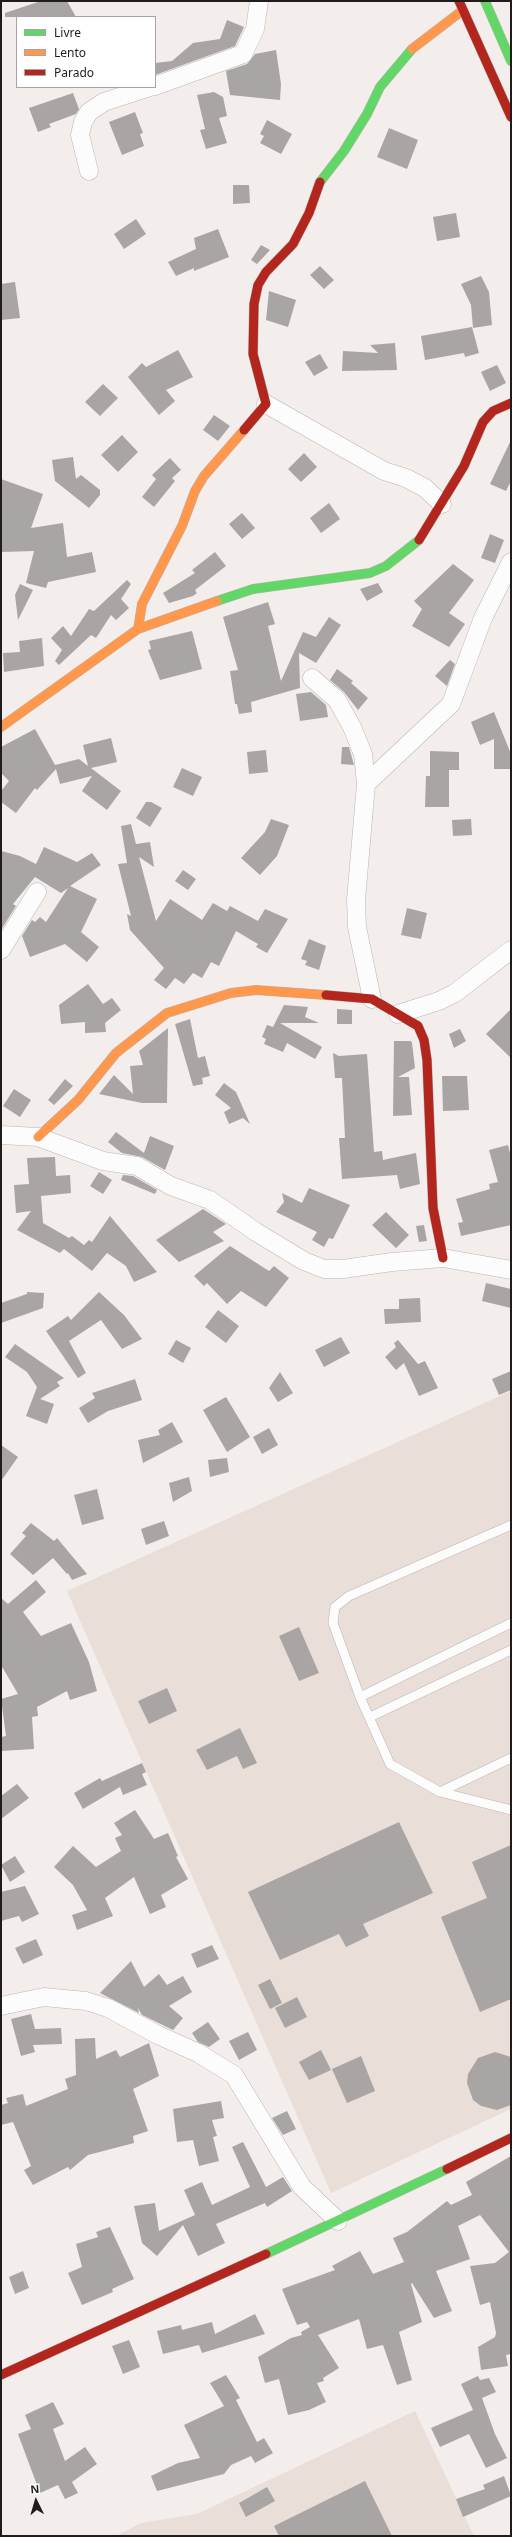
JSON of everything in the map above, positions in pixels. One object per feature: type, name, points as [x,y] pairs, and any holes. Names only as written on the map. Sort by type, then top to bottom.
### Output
[{"type":"main road","points":[[459,1],[511,117]]},
{"type":"main road","points":[[485,1],[511,61]]},
{"type":"main road","points":[[138,629],[142,604],[182,526],[195,491],[204,476],[266,404],[253,354],[254,304],[258,285],[266,272],[293,244],[310,212],[322,178],[344,151],[367,114],[380,87],[411,49],[463,10]]},
{"type":"main road","points":[[2,725],[138,629],[218,599],[254,589],[370,573],[406,552],[419,540],[442,504],[464,466],[483,422],[493,411],[511,403]]},
{"type":"main road","points":[[38,1137],[78,1100],[116,1053],[139,1033],[167,1013],[231,993],[256,990],[372,999],[418,1026],[424,1040],[427,1067],[433,1208],[443,1258]]},
{"type":"main road","points":[[1,2376],[338,2221],[511,2138]]},
{"type":"street","points":[[156,86],[242,54],[255,29],[259,1]]},
{"type":"street","points":[[89,171],[80,135],[83,122],[89,112],[104,102],[147,88]]},
{"type":"street","points":[[266,404],[384,471],[406,478],[425,488],[442,504]]},
{"type":"street","points":[[366,784],[451,704],[483,618],[511,562]]},
{"type":"street","points":[[312,678],[336,700],[352,727],[363,754],[366,784],[356,900],[357,927],[372,999]]},
{"type":"street","points":[[3,945],[37,892]]},
{"type":"street","points":[[398,1014],[439,1001],[455,993],[511,950]]},
{"type":"street","points":[[1,1135],[38,1137],[103,1162],[137,1166],[171,1186],[210,1200],[256,1232],[304,1261],[324,1269],[343,1269],[392,1262],[443,1258],[511,1270]]},
{"type":"street","points":[[1,2006],[44,1997],[86,2001],[108,2008],[158,2035],[198,2053],[234,2075],[298,2181],[338,2221]]},
{"type":"lane","points":[[511,1525],[349,1596],[335,1607],[333,1623],[360,1697],[390,1764],[440,1792],[511,1810]]},
{"type":"lane","points":[[360,1697],[511,1623]]},
{"type":"lane","points":[[370,1717],[511,1650]]},
{"type":"lane","points":[[440,1792],[511,1758]]},
{"type":"shaded area","points":[[511,1391],[511,2109],[331,2193],[67,1591]]},
{"type":"shaded area","points":[[415,2411],[474,2536],[116,2536],[141,2523],[197,2514]]},
{"type":"building","points":[[41,1],[67,1],[75,16],[5,17],[5,13]]},
{"type":"building","points":[[227,20],[244,27],[235,46],[156,75],[156,63],[172,61],[193,43],[220,39]]},
{"type":"building","points":[[276,50],[281,84],[280,100],[230,95],[226,71],[247,64],[255,54]]},
{"type":"building","points":[[214,92],[223,97],[227,116],[219,118],[227,143],[206,149],[200,130],[205,129],[197,95]]},
{"type":"building","points":[[73,93],[79,109],[76,114],[49,124],[51,127],[38,132],[29,108]]},
{"type":"building","points":[[135,112],[143,133],[140,134],[144,146],[122,155],[109,122]]},
{"type":"building","points":[[267,120],[292,134],[281,154],[260,143],[264,136],[260,134]]},
{"type":"building","points":[[389,128],[418,140],[407,169],[377,157]]},
{"type":"building","points":[[233,185],[249,185],[250,203],[233,204]]},
{"type":"building","points":[[456,213],[460,237],[437,241],[433,217]]},
{"type":"building","points":[[136,219],[146,234],[124,249],[114,234]]},
{"type":"building","points":[[218,229],[229,257],[194,271],[194,268],[176,276],[168,262],[196,249],[194,238]]},
{"type":"building","points":[[261,245],[270,250],[257,264],[251,260]]},
{"type":"building","points":[[320,266],[334,280],[324,289],[310,275]]},
{"type":"building","points":[[481,276],[489,292],[492,325],[473,328],[471,305],[461,284]]},
{"type":"building","points":[[15,282],[20,318],[1,320],[1,284]]},
{"type":"building","points":[[269,291],[296,300],[288,327],[266,320]]},
{"type":"building","points":[[472,327],[479,353],[465,357],[464,353],[425,360],[421,336]]},
{"type":"building","points":[[395,343],[397,370],[342,371],[343,351],[378,353],[370,345]]},
{"type":"building","points":[[178,350],[193,377],[166,390],[175,401],[159,415],[128,377],[142,363],[146,367]]},
{"type":"building","points":[[320,354],[328,368],[314,376],[305,362]]},
{"type":"building","points":[[497,365],[506,383],[490,391],[481,372]]},
{"type":"building","points":[[103,384],[118,398],[100,416],[85,402]]},
{"type":"building","points":[[214,415],[230,426],[218,441],[203,430]]},
{"type":"building","points":[[122,435],[138,452],[118,472],[101,455]]},
{"type":"building","points":[[511,440],[511,481],[506,491],[490,484]]},
{"type":"building","points":[[304,453],[317,467],[301,482],[288,469]]},
{"type":"building","points":[[73,457],[76,479],[81,475],[100,490],[100,495],[89,508],[55,481],[52,460]]},
{"type":"building","points":[[170,458],[181,470],[172,478],[175,481],[154,507],[142,497],[156,479],[152,475]]},
{"type":"building","points":[[1,479],[43,494],[31,528],[63,523],[67,557],[92,552],[96,572],[48,582],[46,588],[26,583],[34,551],[1,552]]},
{"type":"building","points":[[329,503],[340,519],[321,533],[310,518]]},
{"type":"building","points":[[242,513],[255,528],[242,539],[229,524]]},
{"type":"building","points":[[490,534],[504,540],[495,563],[481,558]]},
{"type":"building","points":[[215,552],[226,566],[195,590],[197,593],[193,596],[169,603],[163,593],[195,573],[192,570]]},
{"type":"building","points":[[453,564],[474,580],[449,613],[465,624],[449,647],[412,626],[422,609],[414,601]]},
{"type":"building","points":[[127,580],[131,584],[121,599],[129,608],[116,620],[111,615],[96,638],[91,635],[59,665],[55,661],[62,650],[51,638],[63,626],[71,636],[89,609],[94,611]]},
{"type":"building","points":[[378,583],[383,592],[367,601],[360,589]]},
{"type":"building","points":[[20,584],[33,590],[18,620],[15,595]]},
{"type":"building","points":[[268,602],[275,624],[268,626],[281,681],[303,632],[316,637],[329,617],[341,625],[316,663],[299,653],[300,688],[251,702],[252,712],[239,714],[237,704],[235,704],[230,671],[238,670],[223,617]]},
{"type":"building","points":[[192,631],[202,669],[160,680],[148,650],[151,649],[149,641]]},
{"type":"building","points":[[42,638],[44,666],[4,672],[3,653],[20,652],[19,641]]},
{"type":"building","points":[[450,660],[455,664],[447,686],[435,676]]},
{"type":"building","points":[[337,669],[353,681],[351,683],[368,698],[358,710],[344,692],[330,680]]},
{"type":"building","points":[[311,692],[326,705],[328,717],[300,721],[296,694]]},
{"type":"building","points":[[494,712],[511,754],[511,769],[494,769],[494,739],[480,745],[471,722]]},
{"type":"building","points":[[35,729],[55,765],[79,759],[88,766],[83,745],[111,738],[117,762],[91,768],[121,791],[107,810],[82,791],[92,776],[60,784],[56,769],[37,790],[35,788],[16,813],[1,802],[1,791],[9,781],[1,773],[1,747]]},
{"type":"building","points":[[342,747],[349,747],[354,765],[341,764]]},
{"type":"building","points":[[266,750],[268,772],[249,774],[247,752]]},
{"type":"building","points":[[430,751],[459,752],[459,770],[449,770],[449,807],[425,807],[426,776],[430,776]]},
{"type":"building","points":[[182,768],[202,777],[193,796],[173,787]]},
{"type":"building","points":[[146,802],[151,802],[162,808],[150,827],[136,818]]},
{"type":"building","points":[[271,819],[289,825],[277,856],[260,875],[241,858],[265,832]]},
{"type":"building","points":[[471,819],[472,835],[453,836],[452,820]]},
{"type":"building","points":[[131,824],[136,844],[150,842],[154,867],[139,857],[156,921],[170,899],[202,920],[213,903],[227,911],[230,906],[258,921],[265,909],[288,919],[267,953],[256,947],[258,944],[236,931],[219,966],[211,962],[202,978],[193,973],[184,984],[175,978],[166,989],[154,980],[164,968],[130,930],[127,914],[131,916],[118,864],[127,863],[121,826]]},
{"type":"building","points":[[44,847],[77,862],[92,853],[101,865],[70,886],[97,899],[81,932],[99,947],[87,962],[65,944],[30,957],[22,936],[32,920],[35,922],[40,917],[46,922],[68,888],[61,893],[35,877],[13,904],[16,906],[1,930],[1,851],[20,856],[36,864]]},
{"type":"building","points":[[183,870],[196,879],[188,890],[175,881]]},
{"type":"building","points":[[407,908],[427,913],[421,939],[401,935]]},
{"type":"building","points":[[309,939],[326,946],[319,970],[305,965],[307,961],[301,959]]},
{"type":"building","points":[[88,984],[103,1004],[112,998],[121,1010],[105,1023],[106,1032],[85,1033],[85,1022],[61,1024],[59,1005]]},
{"type":"building","points":[[284,1005],[308,1007],[305,1017],[319,1023],[280,1023],[322,1047],[315,1059],[287,1043],[283,1052],[264,1044],[266,1039],[262,1037],[267,1025],[273,1027]]},
{"type":"building","points":[[337,1009],[352,1010],[352,1024],[337,1024]]},
{"type":"building","points":[[511,1009],[511,1058],[486,1034]]},
{"type":"building","points":[[190,1019],[198,1058],[205,1056],[210,1076],[202,1078],[203,1084],[193,1086],[175,1024]]},
{"type":"building","points":[[168,1028],[167,1103],[142,1103],[99,1094],[114,1075],[133,1094],[130,1066],[143,1065],[139,1051]]},
{"type":"building","points":[[460,1029],[466,1041],[454,1048],[449,1034]]},
{"type":"building","points":[[394,1041],[411,1041],[412,1043],[415,1068],[398,1077],[409,1077],[412,1115],[393,1116]]},
{"type":"building","points":[[333,1053],[339,1056],[367,1054],[374,1152],[382,1151],[383,1160],[416,1153],[420,1184],[400,1189],[397,1175],[342,1179],[339,1138],[345,1138],[342,1078],[335,1078]]},
{"type":"building","points":[[442,1076],[467,1076],[469,1110],[443,1111]]},
{"type":"building","points":[[65,1079],[73,1086],[54,1105],[48,1100]]},
{"type":"building","points":[[224,1083],[236,1092],[250,1124],[243,1118],[229,1124],[224,1112],[231,1108],[215,1095]]},
{"type":"building","points":[[14,1089],[31,1100],[20,1117],[3,1106]]},
{"type":"building","points":[[116,1132],[144,1153],[150,1136],[174,1146],[165,1170],[142,1157],[122,1153],[108,1142]]},
{"type":"building","points":[[508,1145],[511,1157],[511,1225],[461,1236],[458,1223],[463,1222],[456,1199],[490,1189],[489,1184],[498,1182],[489,1150]]},
{"type":"building","points":[[55,1157],[56,1176],[70,1175],[71,1193],[41,1196],[43,1223],[69,1238],[72,1236],[84,1245],[89,1240],[92,1242],[110,1216],[157,1272],[134,1282],[126,1266],[107,1253],[92,1271],[64,1249],[60,1253],[17,1230],[31,1211],[16,1213],[14,1185],[29,1184],[27,1158]]},
{"type":"building","points":[[99,1172],[112,1180],[103,1194],[90,1186]]},
{"type":"building","points":[[123,1175],[133,1176],[157,1190],[155,1194],[121,1180]]},
{"type":"building","points":[[309,1188],[350,1205],[333,1239],[329,1238],[324,1247],[312,1240],[317,1232],[276,1212],[284,1202],[282,1193],[302,1203]]},
{"type":"building","points":[[203,1209],[226,1224],[213,1232],[224,1241],[179,1262],[156,1240]]},
{"type":"building","points":[[386,1212],[409,1235],[396,1248],[372,1225]]},
{"type":"building","points":[[424,1225],[427,1241],[419,1242],[416,1226]]},
{"type":"building","points":[[230,1246],[269,1271],[274,1266],[289,1278],[266,1307],[241,1291],[227,1304],[207,1283],[204,1286],[194,1276]]},
{"type":"building","points":[[486,1283],[511,1289],[511,1308],[482,1301]]},
{"type":"building","points":[[27,1292],[44,1293],[43,1308],[1,1323],[1,1303],[27,1294]]},
{"type":"building","points":[[99,1292],[124,1315],[142,1339],[122,1349],[101,1320],[69,1341],[86,1373],[78,1378],[46,1331],[68,1316],[71,1320]]},
{"type":"building","points":[[420,1298],[421,1322],[385,1324],[384,1309],[399,1309],[399,1299]]},
{"type":"building","points":[[218,1310],[239,1326],[226,1343],[205,1327]]},
{"type":"building","points":[[341,1337],[350,1353],[324,1367],[315,1350]]},
{"type":"building","points":[[176,1340],[191,1348],[183,1363],[168,1354]]},
{"type":"building","points":[[398,1340],[418,1364],[425,1361],[438,1388],[419,1396],[404,1363],[396,1370],[385,1357],[396,1347],[394,1343]]},
{"type":"building","points":[[15,1344],[64,1378],[57,1382],[60,1386],[40,1399],[54,1404],[47,1424],[26,1416],[37,1387],[27,1372],[5,1357]]},
{"type":"building","points":[[511,1371],[511,1390],[499,1395],[492,1379]]},
{"type":"building","points":[[280,1372],[293,1393],[278,1402],[269,1388]]},
{"type":"building","points":[[135,1379],[142,1400],[108,1411],[88,1423],[79,1408],[95,1398],[92,1393]]},
{"type":"building","points":[[226,1397],[250,1437],[227,1452],[203,1410]]},
{"type":"building","points":[[172,1422],[183,1442],[143,1463],[138,1440],[160,1435],[158,1430]]},
{"type":"building","points":[[269,1428],[278,1445],[262,1454],[253,1437]]},
{"type":"building","points":[[1,1445],[18,1457],[1,1481]]},
{"type":"building","points":[[227,1458],[229,1472],[210,1477],[208,1460]]},
{"type":"building","points":[[189,1477],[192,1491],[173,1502],[169,1483]]},
{"type":"building","points":[[97,1489],[104,1519],[82,1525],[74,1495]]},
{"type":"building","points":[[164,1521],[169,1536],[146,1545],[141,1529]]},
{"type":"building","points":[[31,1523],[54,1541],[57,1538],[87,1574],[72,1580],[68,1573],[67,1574],[53,1558],[33,1575],[10,1554],[26,1536],[22,1533]]},
{"type":"building","points":[[36,1580],[46,1592],[23,1612],[41,1636],[71,1623],[89,1662],[97,1691],[70,1700],[67,1691],[37,1707],[38,1716],[32,1717],[34,1749],[1,1751],[1,1737],[6,1736],[1,1699],[18,1694],[1,1665],[1,1598],[8,1604]]},
{"type":"building","points":[[299,1627],[319,1673],[299,1681],[279,1636]]},
{"type":"building","points":[[167,1688],[177,1711],[149,1724],[138,1701]]},
{"type":"building","points":[[240,1728],[257,1763],[243,1769],[237,1756],[207,1770],[196,1750]]},
{"type":"building","points":[[142,1763],[146,1772],[142,1774],[147,1785],[123,1795],[120,1787],[83,1809],[74,1793],[100,1778],[102,1781]]},
{"type":"building","points":[[17,1784],[29,1798],[1,1819],[1,1796]]},
{"type":"building","points":[[135,1810],[154,1839],[168,1833],[178,1856],[176,1857],[188,1879],[161,1895],[166,1907],[150,1914],[134,1877],[105,1898],[113,1916],[77,1930],[72,1915],[87,1910],[73,1885],[54,1867],[73,1846],[96,1867],[121,1851],[115,1838],[122,1835],[114,1823]]},
{"type":"building","points":[[399,1822],[433,1893],[363,1924],[369,1936],[346,1947],[339,1934],[280,1960],[248,1892]]},
{"type":"building","points":[[511,1845],[511,1999],[480,2012],[441,1917],[487,1898],[472,1862]]},
{"type":"building","points":[[15,1856],[25,1872],[10,1882],[1,1865]]},
{"type":"building","points":[[25,1886],[39,1914],[22,1922],[19,1916],[1,1921],[1,1892]]},
{"type":"building","points":[[36,1939],[43,1955],[23,1964],[15,1948]]},
{"type":"building","points":[[212,1945],[219,1959],[197,1968],[191,1954]]},
{"type":"building","points":[[131,1961],[144,1987],[159,1974],[167,1985],[183,1976],[192,1992],[169,2006],[183,2018],[173,2030],[142,2015],[138,2008],[139,2013],[100,1993]]},
{"type":"building","points":[[270,1979],[282,2003],[270,2009],[258,1985]]},
{"type":"building","points":[[297,1997],[307,2017],[285,2028],[275,2008]]},
{"type":"building","points":[[31,2014],[35,2029],[61,2028],[62,2044],[33,2045],[35,2052],[21,2056],[11,2019]]},
{"type":"building","points":[[208,2022],[220,2039],[209,2047],[198,2042],[192,2033]]},
{"type":"building","points":[[248,2032],[257,2050],[239,2060],[229,2041]]},
{"type":"building","points":[[95,2038],[96,2059],[116,2050],[120,2057],[149,2043],[159,2076],[133,2089],[148,2131],[133,2136],[134,2143],[88,2155],[70,2170],[68,2167],[33,2185],[24,2170],[31,2166],[13,2122],[1,2125],[1,2105],[8,2103],[6,2098],[23,2094],[26,2106],[68,2089],[65,2079],[76,2075],[75,2039]]},
{"type":"building","points":[[321,2050],[331,2070],[309,2080],[299,2062]]},
{"type":"building","points":[[495,2052],[511,2057],[511,2105],[497,2110],[481,2106],[473,2100],[467,2083],[468,2074],[478,2058]]},
{"type":"building","points":[[361,2056],[375,2091],[347,2103],[332,2069]]},
{"type":"building","points":[[221,2101],[224,2118],[212,2120],[217,2136],[213,2137],[219,2161],[199,2166],[193,2140],[177,2142],[173,2109]]},
{"type":"building","points":[[287,2111],[296,2129],[283,2135],[272,2118]]},
{"type":"building","points":[[243,2142],[266,2187],[283,2177],[292,2191],[267,2207],[265,2203],[216,2224],[225,2243],[198,2256],[183,2225],[157,2256],[142,2243],[134,2206],[155,2203],[159,2231],[195,2215],[184,2190],[202,2182],[212,2205],[250,2187],[232,2147]]},
{"type":"building","points":[[511,2156],[511,2354],[506,2355],[508,2366],[481,2370],[478,2347],[495,2337],[496,2333],[490,2302],[480,2305],[470,2266],[495,2263],[509,2252],[480,2215],[458,2226],[470,2259],[436,2271],[452,2311],[434,2318],[412,2283],[411,2284],[422,2322],[399,2332],[412,2380],[397,2385],[383,2345],[367,2349],[359,2319],[318,2335],[339,2368],[323,2378],[324,2381],[317,2383],[326,2402],[309,2410],[288,2415],[279,2379],[265,2383],[258,2357],[291,2338],[302,2335],[301,2332],[310,2327],[307,2322],[297,2325],[282,2289],[335,2270],[332,2266],[360,2251],[373,2274],[404,2262],[393,2238],[407,2232],[447,2201],[451,2205],[472,2195],[466,2182]]},
{"type":"building","points":[[110,2227],[134,2279],[112,2289],[113,2292],[82,2305],[68,2273],[82,2267],[76,2244],[98,2237],[96,2232]]},
{"type":"building","points":[[23,2271],[29,2288],[15,2294],[9,2277]]},
{"type":"building","points":[[255,2314],[265,2334],[202,2353],[199,2345],[163,2354],[157,2331],[181,2325],[182,2330],[212,2322],[215,2334]]},
{"type":"building","points":[[129,2340],[140,2367],[123,2374],[112,2346]]},
{"type":"building","points":[[226,2375],[240,2398],[236,2400],[257,2442],[264,2438],[273,2453],[255,2463],[251,2456],[231,2465],[224,2474],[157,2491],[151,2476],[178,2463],[200,2458],[184,2425],[224,2406],[210,2383]]},
{"type":"building","points":[[478,2376],[480,2380],[489,2378],[496,2392],[482,2398],[495,2434],[507,2458],[486,2468],[469,2434],[440,2447],[431,2428],[473,2410],[461,2384]]},
{"type":"building","points":[[53,2402],[64,2424],[53,2429],[65,2461],[85,2447],[97,2464],[72,2482],[78,2493],[65,2499],[58,2485],[40,2493],[18,2434],[31,2429],[25,2415]]},
{"type":"building","points":[[504,2476],[511,2496],[463,2517],[456,2499],[485,2489],[483,2485]]},
{"type":"building","points":[[365,2481],[392,2536],[279,2536],[274,2526]]},
{"type":"building","points":[[267,2487],[275,2501],[246,2517],[239,2503]]},
{"type":"traffic: fast","points":[[485,1],[511,61]]},
{"type":"traffic: fast","points":[[320,182],[344,151],[367,114],[380,87],[412,49]]},
{"type":"traffic: fast","points":[[217,601],[253,589],[370,573],[386,566],[419,540]]},
{"type":"traffic: fast","points":[[266,2254],[447,2169]]},
{"type":"traffic: slow","points":[[412,49],[463,10]]},
{"type":"traffic: slow","points":[[138,629],[142,604],[182,526],[195,491],[204,476],[244,430]]},
{"type":"traffic: slow","points":[[1,727],[138,629],[217,601]]},
{"type":"traffic: slow","points":[[38,1137],[78,1100],[116,1053],[167,1013],[231,993],[256,990],[326,995]]},
{"type":"traffic: jam","points":[[459,1],[511,117]]},
{"type":"traffic: jam","points":[[244,430],[266,404],[253,354],[254,304],[258,285],[266,272],[293,244],[309,213],[320,182]]},
{"type":"traffic: jam","points":[[419,540],[464,466],[483,422],[493,411],[511,403]]},
{"type":"traffic: jam","points":[[326,995],[372,999],[418,1026],[424,1040],[427,1060],[433,1208],[443,1258]]},
{"type":"traffic: jam","points":[[447,2169],[511,2138]]},
{"type":"traffic: jam","points":[[1,2375],[266,2254]]}]
